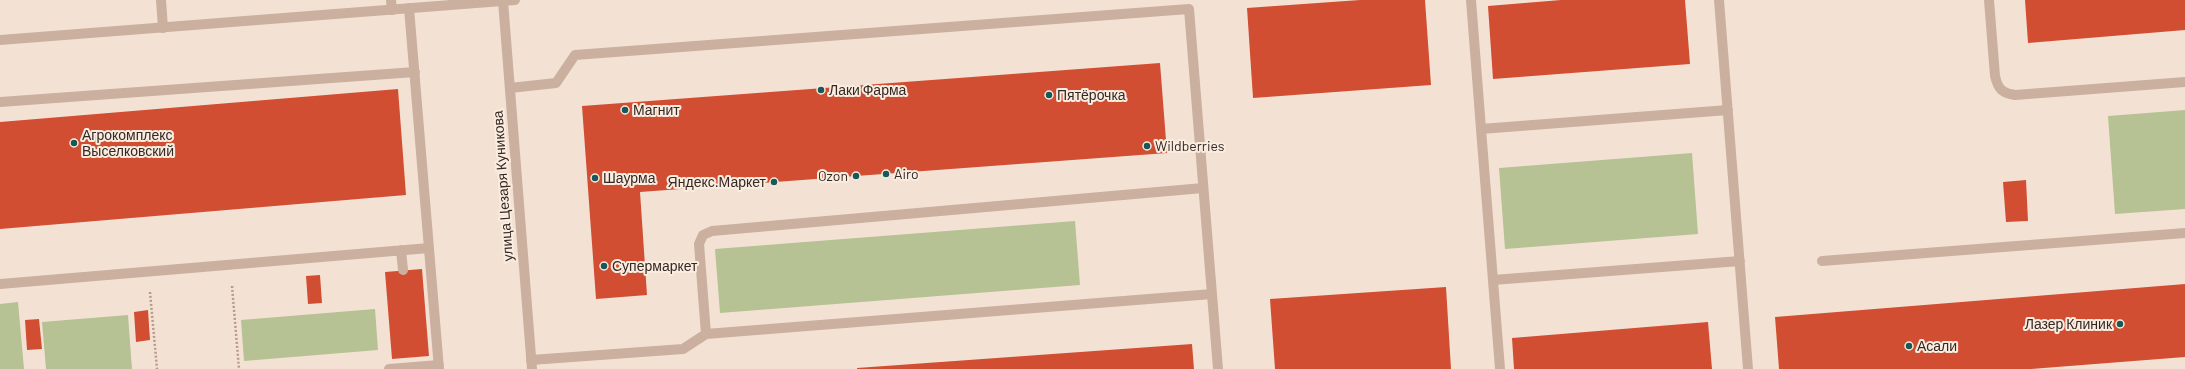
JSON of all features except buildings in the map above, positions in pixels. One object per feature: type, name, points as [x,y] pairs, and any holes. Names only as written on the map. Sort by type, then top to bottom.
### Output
[{"type":"street","points":[[161,0],[163,28]]},
{"type":"street","points":[[0,40],[163,28],[392,5],[409,8],[514,0]]},
{"type":"street","points":[[1470,0],[1500,369]]},
{"type":"street","points":[[1719,0],[1748,369]]},
{"type":"street","points":[[1989,0],[1995,76],[1998,88],[2006,94],[2015,95],[2185,82]]},
{"type":"street","name":"улица Цезаря Куникова","points":[[503,1],[531,364]]},
{"type":"street","points":[[510,88],[556,83],[575,55],[1188,4],[1218,369]]},
{"type":"street","points":[[389,369],[439,367],[409,8]]},
{"type":"street","points":[[0,102],[415,72]]},
{"type":"street","points":[[1481,130],[1728,110]]},
{"type":"street","points":[[706,334],[699,244],[703,235],[712,231],[1203,188]]},
{"type":"street","points":[[1822,261],[2185,233]]},
{"type":"street","points":[[0,284],[430,248]]},
{"type":"street","points":[[401,250],[403,270]]},
{"type":"street","points":[[1493,280],[1740,261]]},
{"type":"street","points":[[531,364],[683,349],[706,334],[1212,294]]},
{"type":"path","points":[[231,264],[239,369]]},
{"type":"path","points":[[148,271],[157,369]]},
{"type":"green space","points":[[2185,110],[2185,209],[2115,214],[2108,116]]},
{"type":"green space","points":[[1692,153],[1698,234],[1505,249],[1499,168]]},
{"type":"green space","points":[[1075,221],[1080,285],[720,313],[715,249]]},
{"type":"green space","points":[[18,302],[24,369],[0,369],[0,304]]},
{"type":"green space","points":[[375,309],[378,350],[244,361],[241,320]]},
{"type":"green space","points":[[128,315],[132,369],[46,369],[42,322]]},
{"type":"place","name":"Лаки Фарма","points":[[821,90]]},
{"type":"place","name":"Пятёрочка","points":[[1049,95]]},
{"type":"place","name":"Магнит","points":[[625,110]]},
{"type":"place","name":"Агрокомплекс Выселковский","points":[[74,143]]},
{"type":"place","name":"Wildberries","points":[[1147,146]]},
{"type":"place","name":"Airo","points":[[886,174]]},
{"type":"place","name":"Ozon","points":[[856,176]]},
{"type":"place","name":"Шаурма","points":[[595,178]]},
{"type":"place","name":"Яндекс.Маркет","points":[[774,182]]},
{"type":"place","name":"Супермаркет","points":[[604,266]]},
{"type":"place","name":"Лазер Клиник","points":[[2120,324]]},
{"type":"place","name":"Асали","points":[[1909,346]]}]
